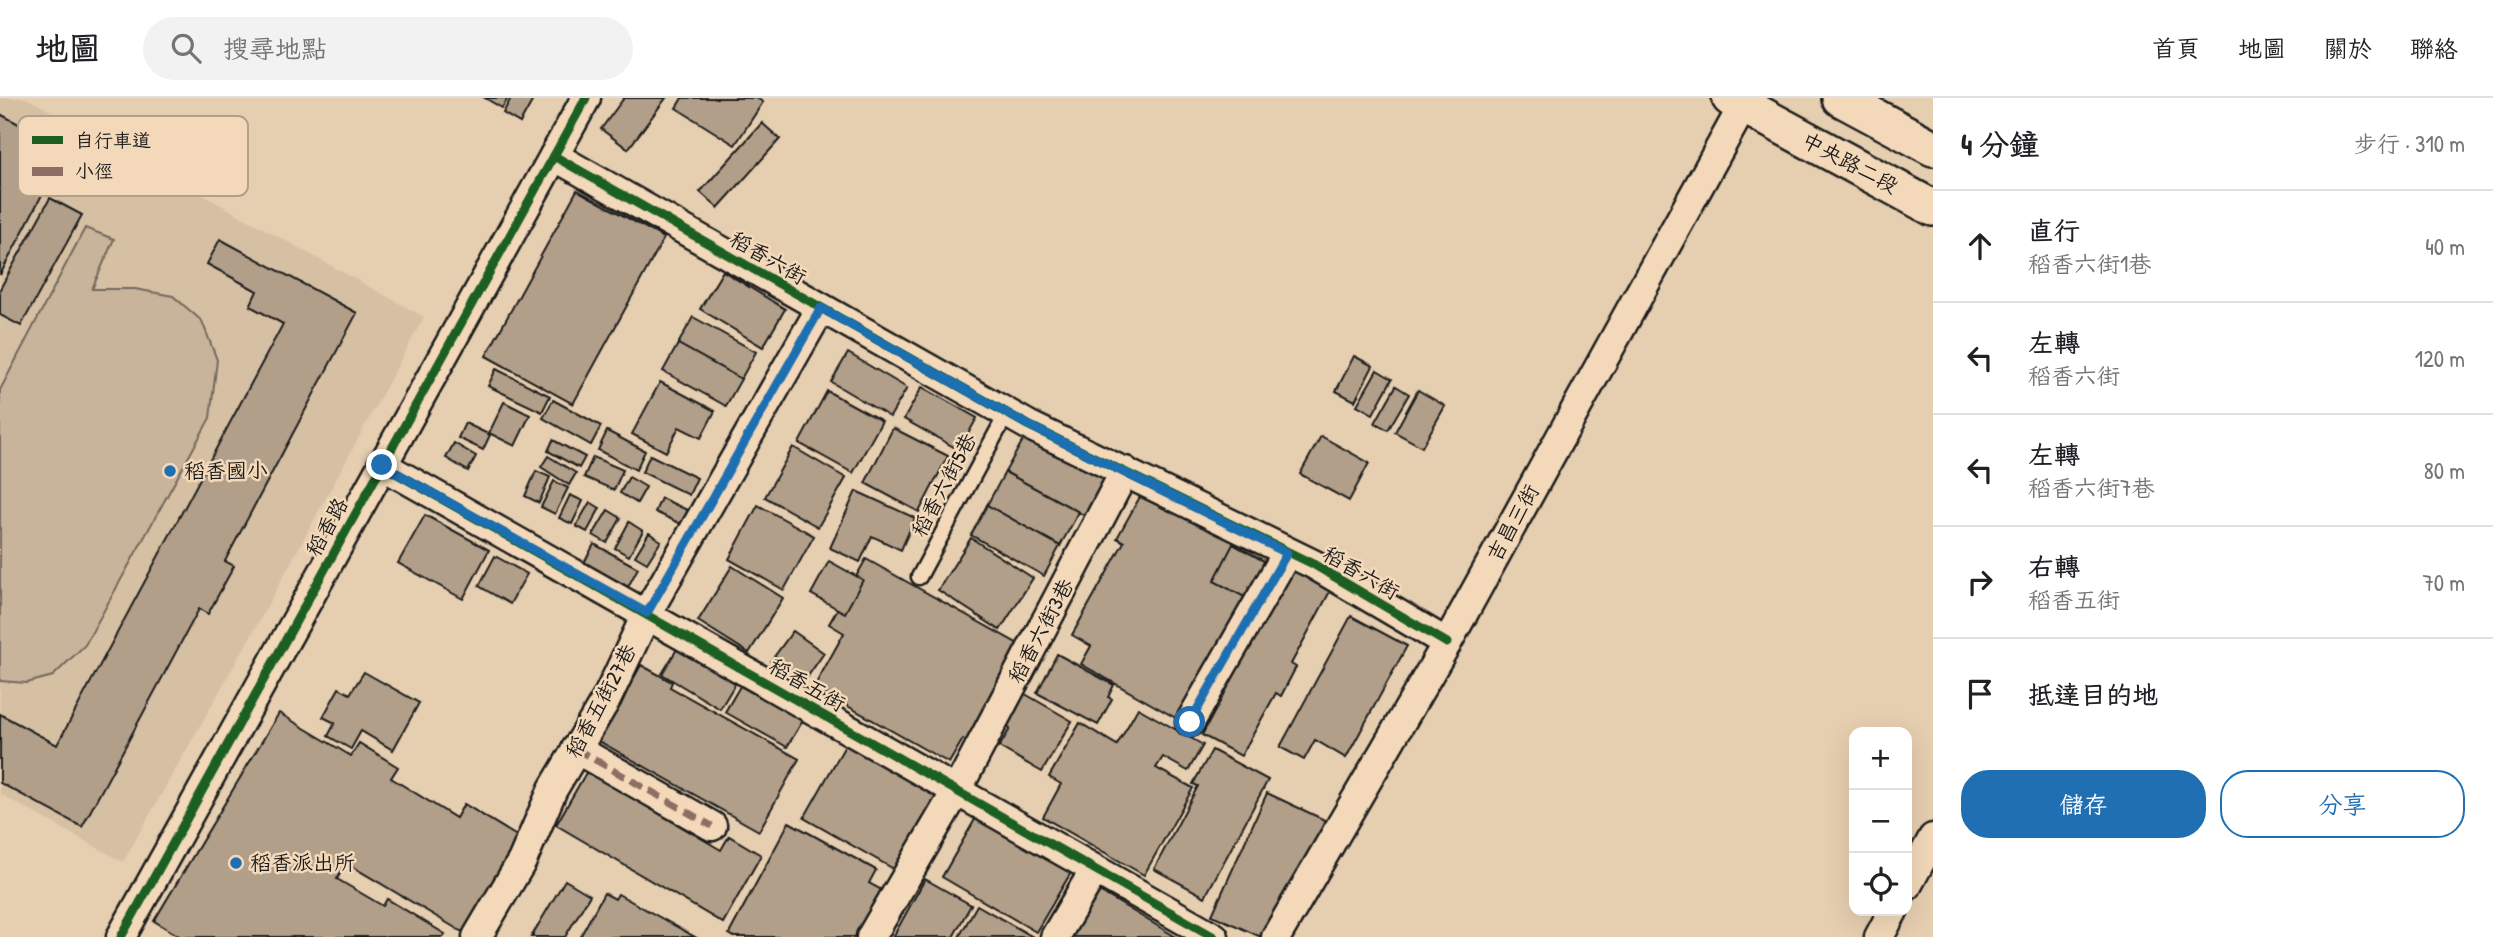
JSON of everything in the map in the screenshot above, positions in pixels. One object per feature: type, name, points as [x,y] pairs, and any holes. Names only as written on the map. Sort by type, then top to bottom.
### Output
[{"type":"street","name":"稻香路","points":[[121,937],[586,98]]},
{"type":"street","points":[[1840,98],[1933,148]]},
{"type":"street","name":"中央路二段","points":[[1737,102],[1933,208]]},
{"type":"street","name":"吉昌三街","points":[[1276,937],[1447,643],[1737,102]]},
{"type":"street","name":"稻香六街","points":[[554,156],[1007,413],[1313,564],[1447,643]]},
{"type":"street","name":"稻香五街27巷","points":[[479,936],[522,861],[553,789],[607,698],[647,613],[821,308]]},
{"type":"street","name":"稻香五街","points":[[382,465],[1214,937]]},
{"type":"street","name":"稻香六街3巷","points":[[871,937],[957,790],[1125,471]]},
{"type":"street","points":[[1190,722],[1287,553]]},
{"type":"street","points":[[576,749],[712,826]]},
{"type":"street","points":[[1912,877],[1933,838]]},
{"type":"street","points":[[1055,937],[1094,871]]},
{"type":"street","points":[[1879,937],[1890,916]]},
{"type":"lane","name":"稻香六街5巷","points":[[919,577],[1007,413]]},
{"type":"shaded area","name":"稻香國小","points":[[0,98],[27,98],[60,116],[18,116],[18,196],[205,196],[424,317],[257,625],[123,862],[0,794]]},
{"type":"shaded area","points":[[85,228],[114,239],[92,289],[135,289],[173,296],[202,321],[217,360],[210,418],[85,645],[53,676],[27,683],[0,681],[0,390]]},
{"type":"building","points":[[485,98],[508,98],[502,108]]},
{"type":"building","points":[[511,98],[534,98],[520,123],[503,113]]},
{"type":"building","points":[[624,98],[666,98],[628,149],[601,129]]},
{"type":"building","points":[[682,98],[756,98],[763,102],[735,145],[676,108]]},
{"type":"building","points":[[0,114],[18,124],[18,196],[41,196],[0,275]]},
{"type":"building","points":[[762,123],[780,139],[718,208],[700,192]]},
{"type":"building","points":[[577,190],[664,238],[573,404],[486,356]]},
{"type":"building","points":[[50,198],[82,215],[21,326],[0,315],[0,289]]},
{"type":"building","points":[[220,239],[357,313],[225,561],[234,566],[208,614],[199,609],[82,827],[0,783],[0,714],[57,745],[283,324],[250,306],[257,291],[207,264]]},
{"type":"building","points":[[723,271],[785,309],[763,347],[700,309]]},
{"type":"building","points":[[693,317],[756,352],[741,379],[678,344]]},
{"type":"building","points":[[678,344],[741,379],[726,406],[663,371]]},
{"type":"building","points":[[848,353],[907,388],[890,417],[831,382]]},
{"type":"building","points":[[1354,356],[1373,366],[1355,401],[1336,391]]},
{"type":"building","points":[[496,369],[550,396],[542,412],[488,386]]},
{"type":"building","points":[[1377,370],[1392,379],[1373,414],[1357,405]]},
{"type":"building","points":[[660,382],[715,411],[701,438],[679,427],[666,452],[632,434]]},
{"type":"building","points":[[1396,386],[1409,394],[1388,430],[1375,423]]},
{"type":"building","points":[[922,387],[977,418],[959,450],[904,419]]},
{"type":"building","points":[[1418,390],[1445,406],[1422,447],[1395,432]]},
{"type":"building","points":[[827,391],[882,421],[853,473],[799,443]]},
{"type":"building","points":[[553,400],[601,426],[591,445],[543,418]]},
{"type":"building","points":[[504,402],[530,415],[515,446],[489,433]]},
{"type":"building","points":[[465,423],[490,435],[483,450],[458,438]]},
{"type":"building","points":[[893,428],[948,456],[919,512],[865,483]]},
{"type":"building","points":[[607,431],[645,451],[636,470],[598,450]]},
{"type":"building","points":[[1027,433],[1106,477],[1085,516],[1005,472]]},
{"type":"building","points":[[1321,436],[1369,463],[1349,501],[1300,474]]},
{"type":"building","points":[[553,440],[585,457],[579,468],[548,451]]},
{"type":"building","points":[[454,443],[476,456],[468,471],[446,458]]},
{"type":"building","points":[[793,447],[846,478],[818,527],[765,497]]},
{"type":"building","points":[[650,455],[697,478],[689,495],[642,472]]},
{"type":"building","points":[[548,456],[576,473],[569,485],[541,467]]},
{"type":"building","points":[[593,457],[623,470],[614,490],[584,477]]},
{"type":"building","points":[[536,471],[550,477],[539,503],[525,496]]},
{"type":"building","points":[[1005,472],[1079,512],[1060,546],[987,505]]},
{"type":"building","points":[[629,477],[646,487],[637,503],[620,493]]},
{"type":"building","points":[[554,481],[568,488],[555,514],[541,507]]},
{"type":"building","points":[[1146,486],[1271,557],[1181,721],[1081,664],[1091,646],[1072,635],[1124,542],[1117,538]]},
{"type":"building","points":[[856,491],[915,518],[901,550],[872,536],[860,562],[830,548]]},
{"type":"building","points":[[570,495],[583,501],[572,524],[559,518]]},
{"type":"building","points":[[661,498],[696,514],[690,528],[655,512]]},
{"type":"building","points":[[590,502],[600,508],[587,532],[576,526]]},
{"type":"building","points":[[758,505],[814,536],[784,590],[729,559]]},
{"type":"building","points":[[987,505],[1060,546],[1044,576],[971,535]]},
{"type":"building","points":[[608,510],[621,518],[607,543],[593,535]]},
{"type":"building","points":[[425,515],[489,550],[463,599],[398,563]]},
{"type":"building","points":[[629,522],[643,531],[629,556],[615,548]]},
{"type":"building","points":[[649,533],[661,541],[647,563],[635,556]]},
{"type":"building","points":[[971,538],[1033,578],[1000,630],[938,590]]},
{"type":"building","points":[[594,544],[638,568],[628,587],[584,563]]},
{"type":"building","points":[[1233,544],[1273,566],[1254,602],[1214,581]]},
{"type":"building","points":[[495,556],[527,574],[510,604],[479,586]]},
{"type":"building","points":[[866,559],[1020,645],[972,744],[963,739],[949,763],[814,687],[844,633],[829,624]]},
{"type":"building","points":[[829,561],[863,580],[845,613],[811,594]]},
{"type":"building","points":[[1295,563],[1334,584],[1291,664],[1296,667],[1281,696],[1276,693],[1241,756],[1202,735]]},
{"type":"building","points":[[732,566],[783,598],[749,653],[698,621]]},
{"type":"building","points":[[1351,616],[1407,646],[1346,758],[1315,740],[1304,760],[1280,747]]},
{"type":"building","points":[[793,631],[824,653],[803,683],[771,661]]},
{"type":"building","points":[[680,644],[738,679],[720,709],[662,674]]},
{"type":"building","points":[[1057,654],[1114,685],[1108,697],[1112,699],[1098,725],[1037,693]]},
{"type":"building","points":[[641,665],[672,682],[670,687],[799,759],[759,831],[599,741]]},
{"type":"building","points":[[364,672],[419,703],[393,750],[361,731],[351,749],[328,736],[335,723],[323,717],[339,688],[350,694]]},
{"type":"building","points":[[743,681],[805,717],[787,747],[725,712]]},
{"type":"building","points":[[1020,691],[1072,721],[1042,772],[999,747],[1010,729],[1001,723]]},
{"type":"building","points":[[1138,708],[1203,745],[1188,771],[1163,757],[1156,768],[1193,788],[1144,875],[1043,817],[1061,784],[1049,777],[1080,723],[1117,745]]},
{"type":"building","points":[[279,713],[351,756],[359,743],[398,767],[391,778],[456,818],[464,804],[525,841],[469,936],[346,863],[337,879],[383,906],[387,899],[445,934],[443,937],[181,937],[154,921]]},
{"type":"building","points":[[847,742],[941,796],[899,872],[804,818]]},
{"type":"building","points":[[1212,750],[1268,780],[1205,897],[1154,869],[1198,786],[1193,784]]},
{"type":"building","points":[[591,764],[634,789],[629,796],[721,850],[729,836],[761,855],[723,923],[556,825]]},
{"type":"building","points":[[1267,793],[1331,823],[1269,937],[1261,937],[1212,915]]},
{"type":"building","points":[[978,814],[1073,869],[1036,932],[942,877]]},
{"type":"building","points":[[789,822],[876,870],[869,883],[887,893],[863,937],[734,937],[729,934]]},
{"type":"building","points":[[925,879],[971,905],[953,937],[893,937]]},
{"type":"building","points":[[565,880],[590,895],[565,937],[531,937]]},
{"type":"building","points":[[1094,888],[1176,937],[1065,937]]},
{"type":"building","points":[[604,893],[615,899],[618,894],[695,937],[580,937]]},
{"type":"building","points":[[977,905],[1033,937],[959,937]]},
{"type":"marked path","points":[[576,749],[712,826]]},
{"type":"cycle path","points":[[121,937],[586,98]]},
{"type":"cycle path","points":[[554,156],[1028,425],[1313,564],[1447,643]]},
{"type":"cycle path","points":[[382,465],[1214,937]]},
{"type":"place","name":"稻香國小","points":[[170,471]]},
{"type":"place","name":"稻香派出所","points":[[236,863]]},
{"type":"route","points":[[382,465],[647,613],[821,308],[1028,425],[1287,553],[1190,722]]}]
